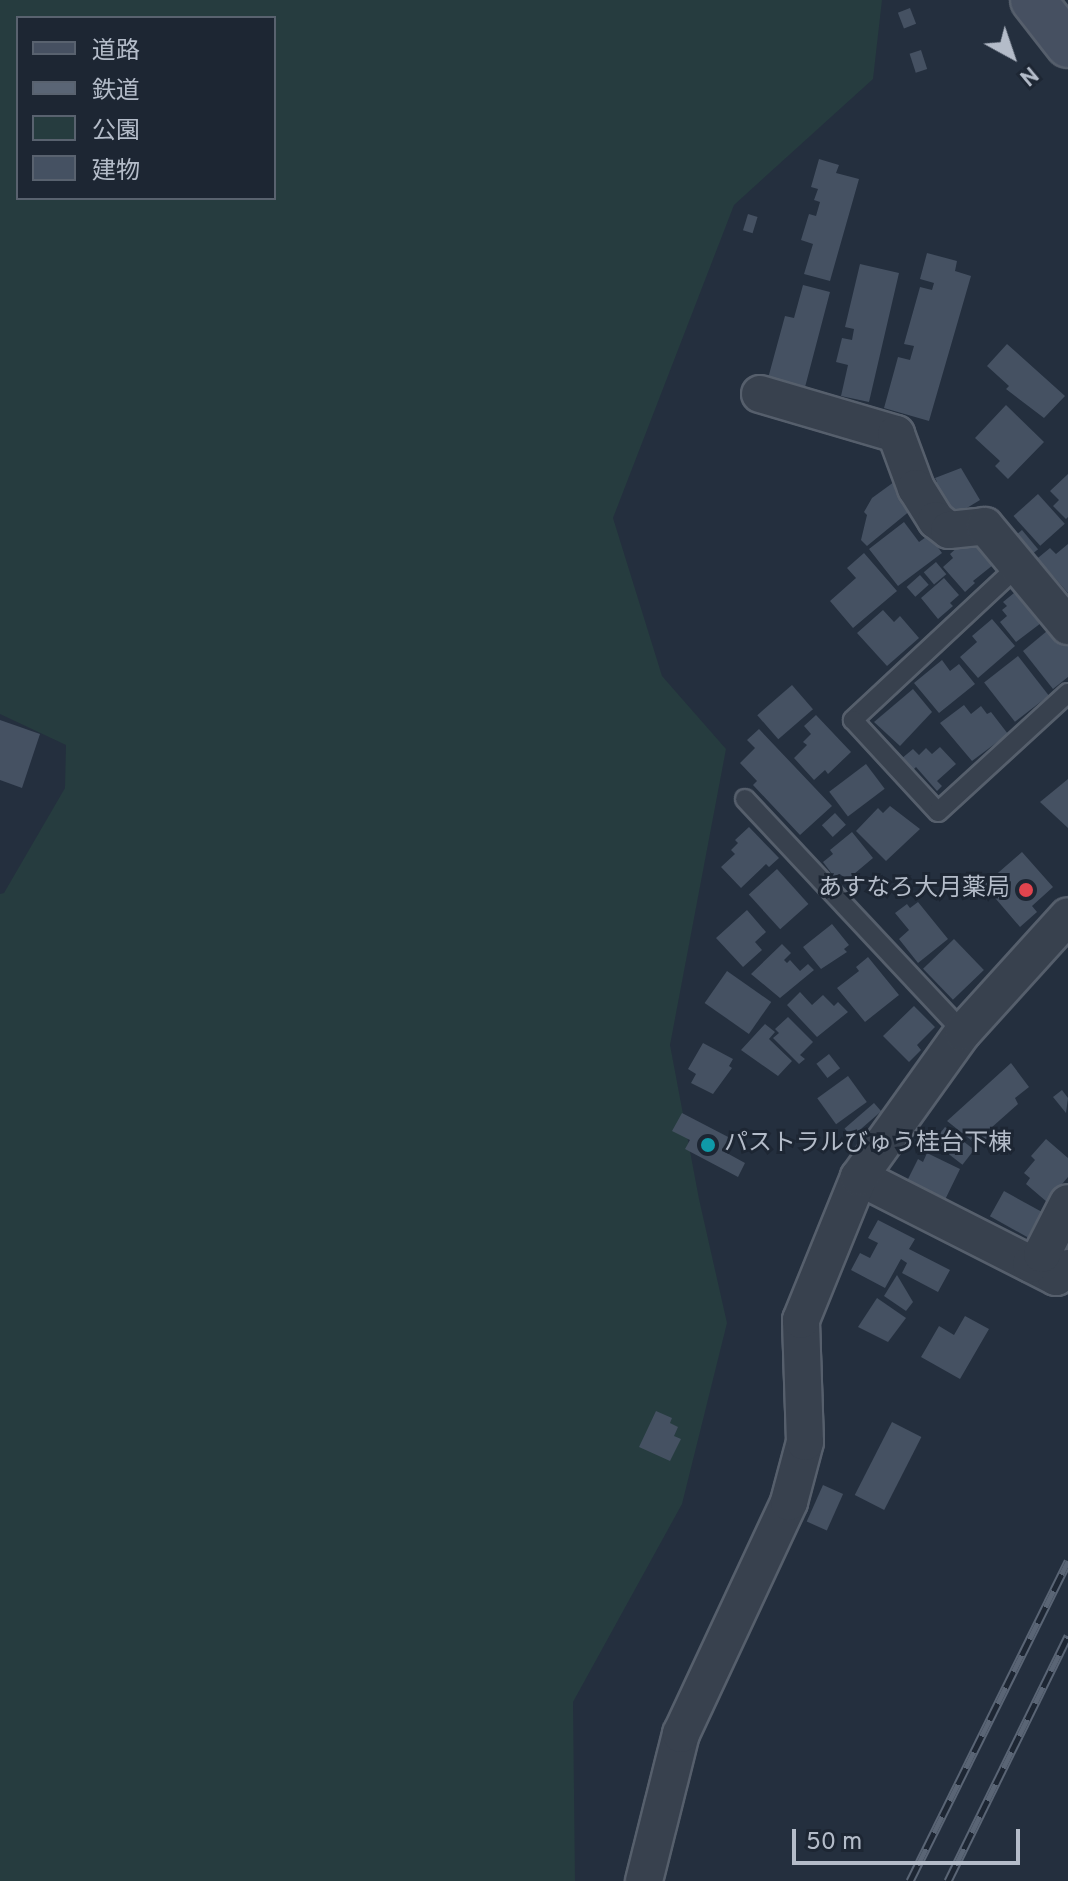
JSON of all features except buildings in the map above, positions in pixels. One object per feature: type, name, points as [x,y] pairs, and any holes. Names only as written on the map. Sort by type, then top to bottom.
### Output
[{"type":"street","points":[[1033,0],[1068,45]]},
{"type":"street","points":[[760,394],[896,434],[916,488],[936,520],[949,530],[985,526],[1068,626]]},
{"type":"street","points":[[644,1881],[681,1734],[789,1502],[805,1442],[801,1320],[859,1177],[963,1032],[1068,916]]},
{"type":"street","points":[[859,1177],[1056,1277],[1068,1268]]},
{"type":"street","points":[[1031,1264],[1042,1254],[1068,1203]]},
{"type":"lane","points":[[1018,566],[853,720],[938,812],[1068,693]]},
{"type":"lane","points":[[745,799],[963,1032]]},
{"type":"green space","points":[[0,0],[882,0],[873,79],[734,205],[613,518],[662,676],[726,749],[670,1045],[699,1199],[727,1323],[682,1504],[573,1702],[575,1881],[0,1881],[0,894],[4,893],[65,788],[66,745],[0,714]]},
{"type":"railway","points":[[910,1881],[1068,1561]]},
{"type":"railway","points":[[948,1881],[1068,1636]]},
{"type":"place","name":"あすなろ大月薬局","points":[[1026,890]]},
{"type":"place","name":"パストラルびゅう桂台下棟","points":[[708,1145]]}]
